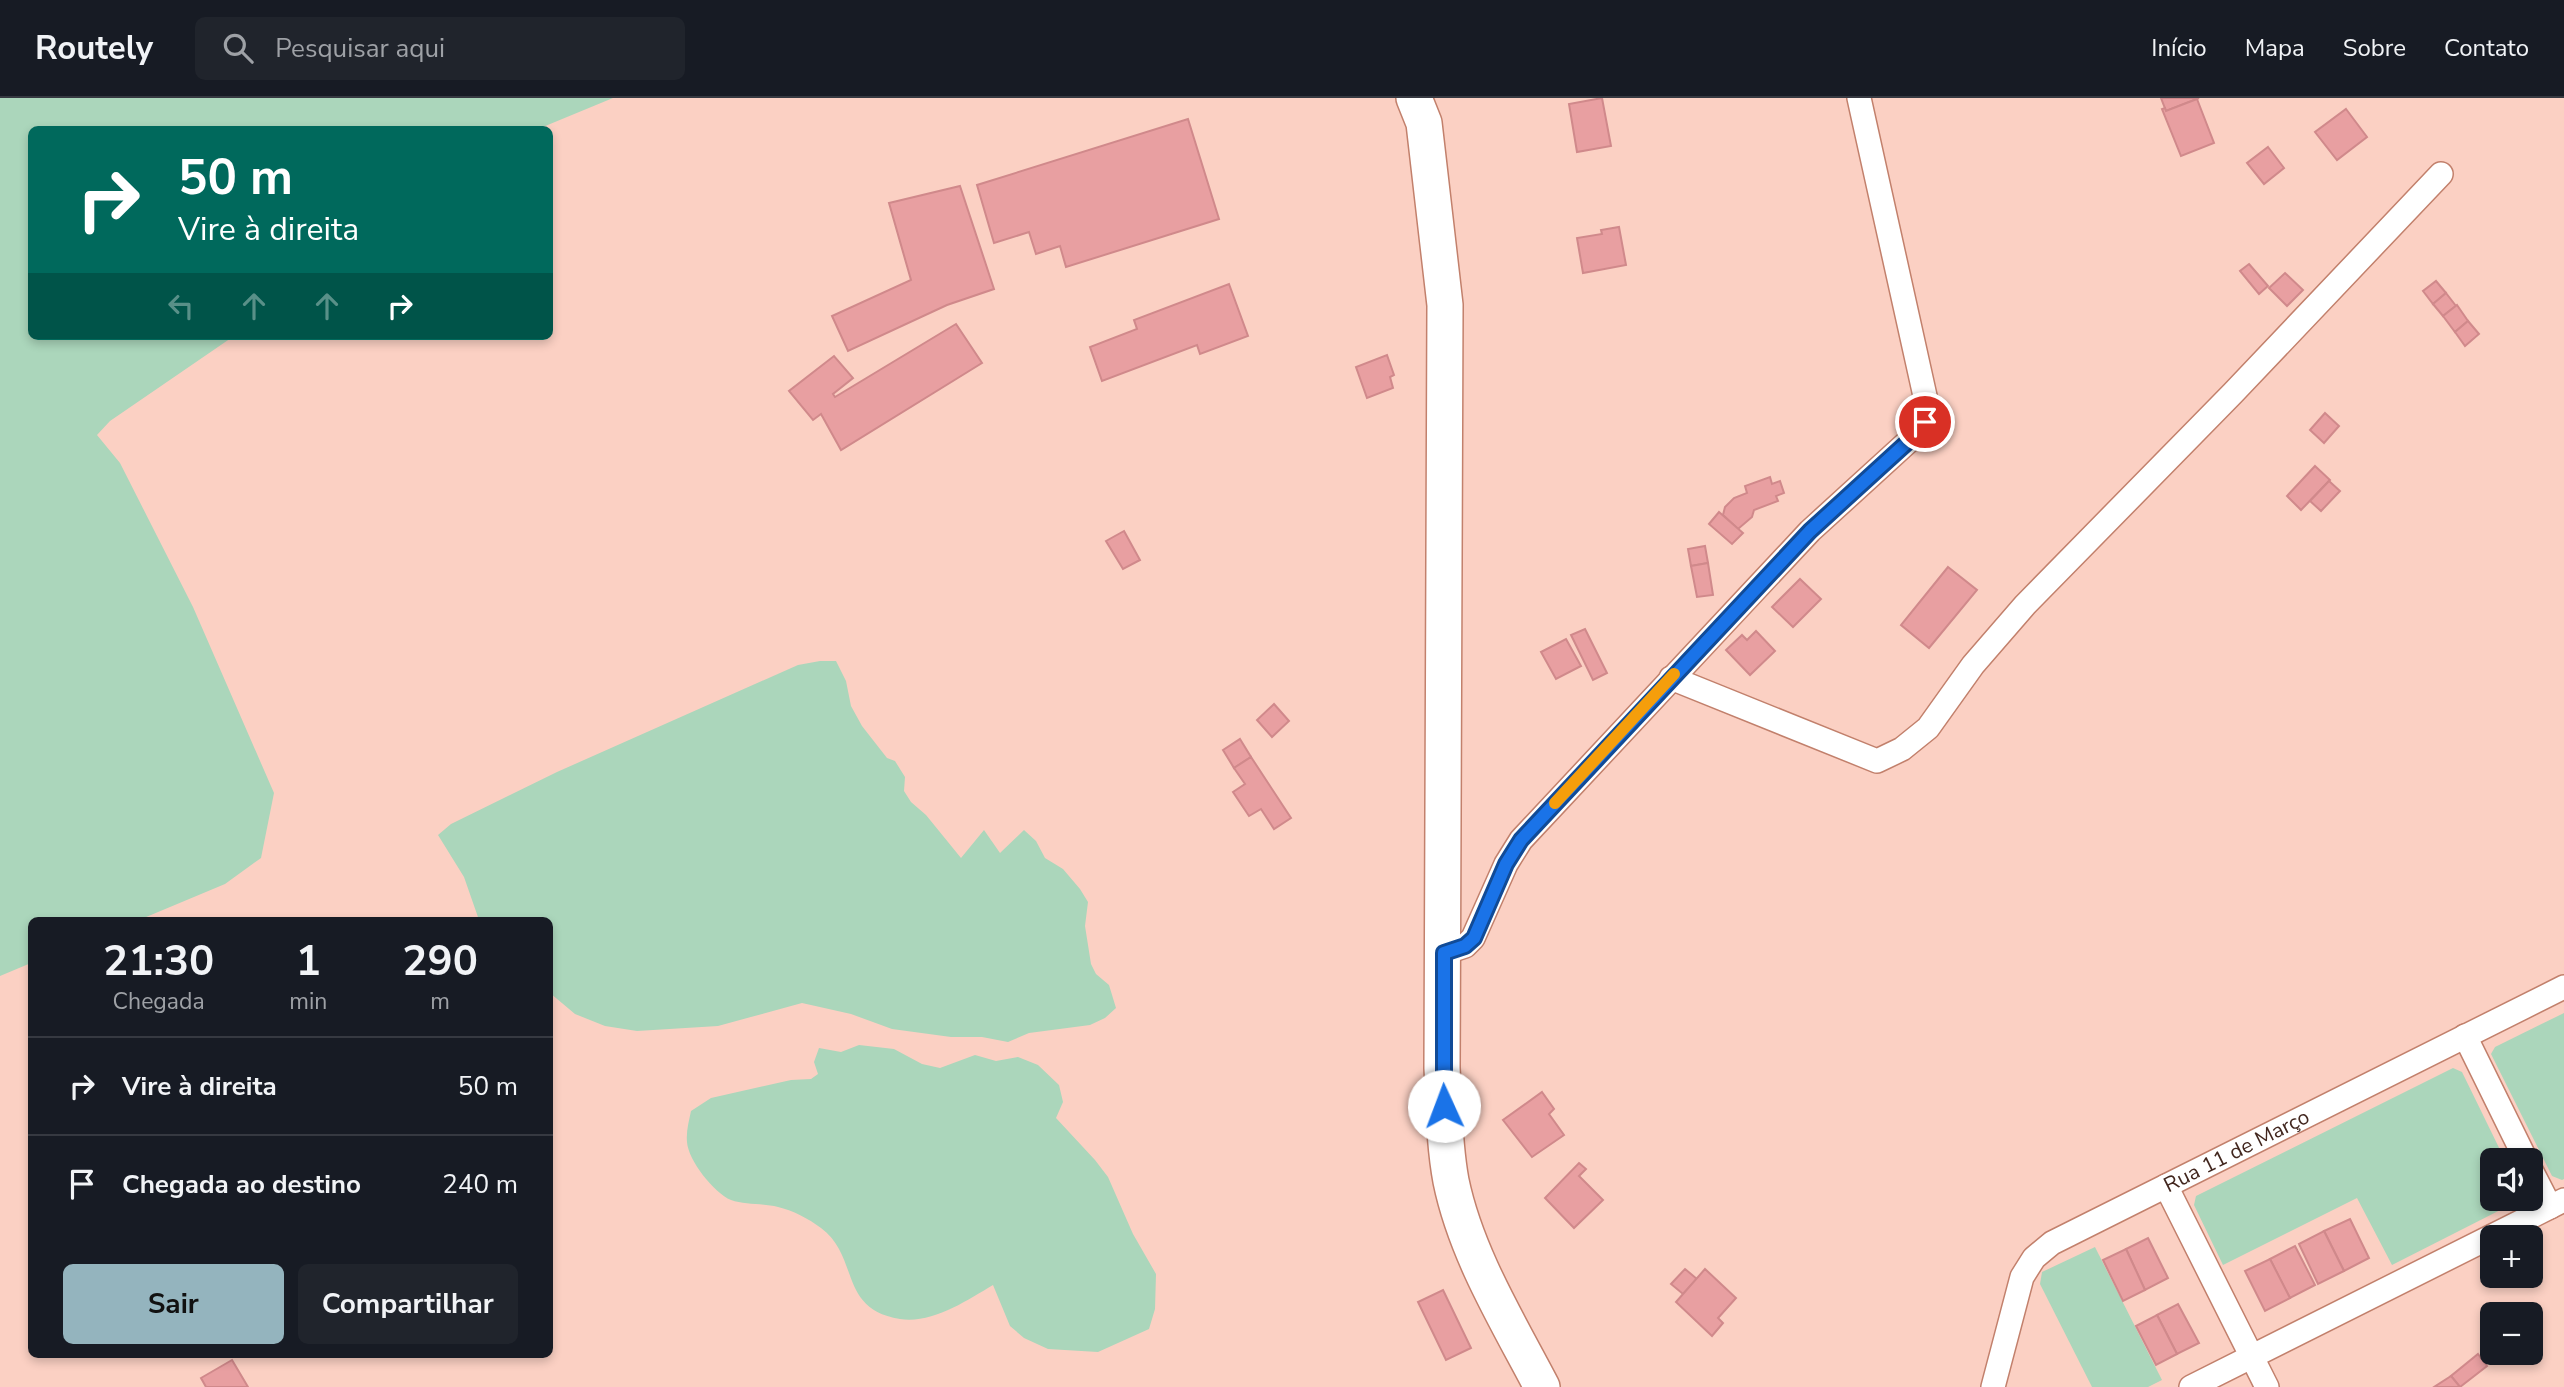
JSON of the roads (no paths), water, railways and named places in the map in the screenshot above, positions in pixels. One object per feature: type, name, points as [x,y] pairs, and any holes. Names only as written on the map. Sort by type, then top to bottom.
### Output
[{"type":"main road","points":[[1414,98],[1424,123],[1445,305],[1444,1125],[1451,1180],[1462,1220],[1492,1290],[1542,1387]]},
{"type":"street","points":[[1444,953],[1465,946],[1474,938],[1506,864],[1521,840],[1810,531],[1912,438],[1925,422],[1927,405],[1859,98]]},
{"type":"street","points":[[1671,678],[1877,761],[1902,749],[1928,728],[1973,665],[2025,605],[2233,393],[2441,174]]},
{"type":"street","name":"Rua 11 de Março","points":[[1993,1387],[2022,1277],[2034,1258],[2052,1243],[2564,987]]},
{"type":"street","points":[[2465,1036],[2520,1148]]},
{"type":"street","points":[[2191,1387],[2557,1204],[2543,1185]]},
{"type":"street","points":[[2166,1186],[2267,1387]]}]
